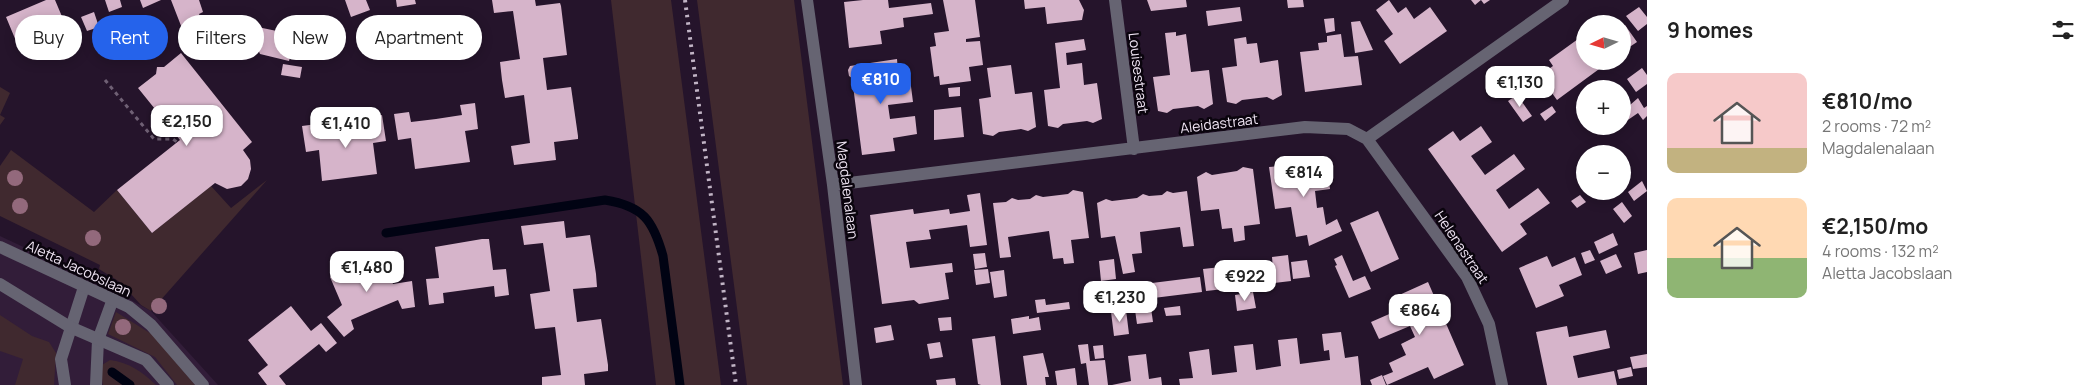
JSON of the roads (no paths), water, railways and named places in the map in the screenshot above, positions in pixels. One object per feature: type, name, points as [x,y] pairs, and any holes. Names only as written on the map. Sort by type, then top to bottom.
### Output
[{"type":"street","name":"Magdalenalaan","points":[[807,0],[833,185],[856,385]]},
{"type":"street","name":"Louisestraat","points":[[1115,0],[1134,149]]},
{"type":"street","points":[[1367,140],[1563,0]]},
{"type":"street","name":"Aleidastraat","points":[[833,185],[1326,126],[1348,129],[1367,140]]},
{"type":"street","name":"Helenastraat","points":[[1367,140],[1467,277],[1489,324],[1502,385]]},
{"type":"street","name":"Aletta Jacobslaan","points":[[0,247],[129,307],[151,325],[203,385]]},
{"type":"street","points":[[0,284],[70,327],[146,360],[168,385]]},
{"type":"street","points":[[65,385],[61,359],[84,287]]},
{"type":"street","points":[[96,385],[98,340],[113,299]]},
{"type":"waterway","points":[[386,233],[605,200],[629,206],[650,224],[663,256],[680,385]]},
{"type":"waterway","points":[[112,372],[130,385]]},
{"type":"railway","points":[[685,0],[736,385]]}]
